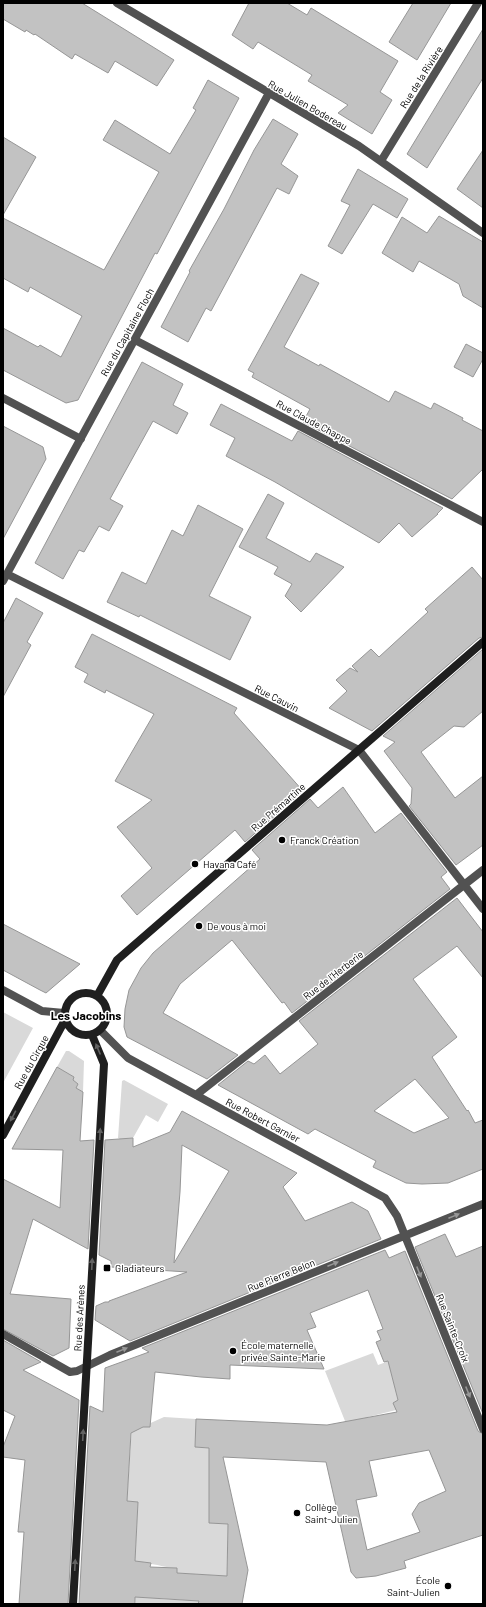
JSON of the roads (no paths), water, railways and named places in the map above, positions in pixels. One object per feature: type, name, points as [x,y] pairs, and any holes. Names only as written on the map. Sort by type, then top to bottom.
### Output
[{"type":"street","name":"Rue Julien Bodereau","points":[[117,3],[359,146],[483,233]]},
{"type":"street","name":"Rue de la Rivière","points":[[381,161],[478,3]]},
{"type":"street","name":"Rue du Capitaine Floch","points":[[5,578],[269,94]]},
{"type":"street","name":"Rue Claude Chappe","points":[[135,340],[483,522]]},
{"type":"street","points":[[3,398],[81,439]]},
{"type":"street","name":"Rue Cauvin","points":[[5,578],[359,750],[483,909]]},
{"type":"street","name":"Rue Prémartine","points":[[97,996],[117,960],[483,642]]},
{"type":"street","name":"Rue de l'Herberie","points":[[196,1095],[483,870]]},
{"type":"street","points":[[3,990],[42,1011],[65,1017]]},
{"type":"street","points":[[90,993],[97,996],[107,1009],[106,1022],[100,1030],[92,1035],[83,1036],[74,1032],[68,1027],[65,1017],[68,1002],[77,994],[90,993]]},
{"type":"street","name":"Rue du Cirque","points":[[3,1135],[65,1017]]},
{"type":"street","name":"Rue Robert Garnier","points":[[100,1030],[128,1058],[385,1198],[397,1216],[405,1235]]},
{"type":"street","name":"Rue des Arènes","points":[[73,1604],[104,1064],[92,1035]]},
{"type":"street","name":"Rue Pierre Belon","points":[[3,1334],[70,1372],[77,1371],[110,1355],[483,1204]]},
{"type":"street","name":"Rue Sainte-Croix","points":[[405,1235],[483,1429]]},
{"type":"place","name":"Franck Création","points":[[282,840]]},
{"type":"place","name":"Havana Café","points":[[195,864]]},
{"type":"place","name":"De vous à moi","points":[[199,926]]},
{"type":"place","name":"Gladiateurs","points":[[107,1268]]},
{"type":"place","name":"École maternelle privée Sainte-Marie","points":[[233,1351]]},
{"type":"place","name":"Collège Saint-Julien","points":[[297,1513]]},
{"type":"place","name":"École Saint-Julien","points":[[448,1586]]},
{"type":"district","name":"Les Jacobins","points":[[86,1015]]}]
